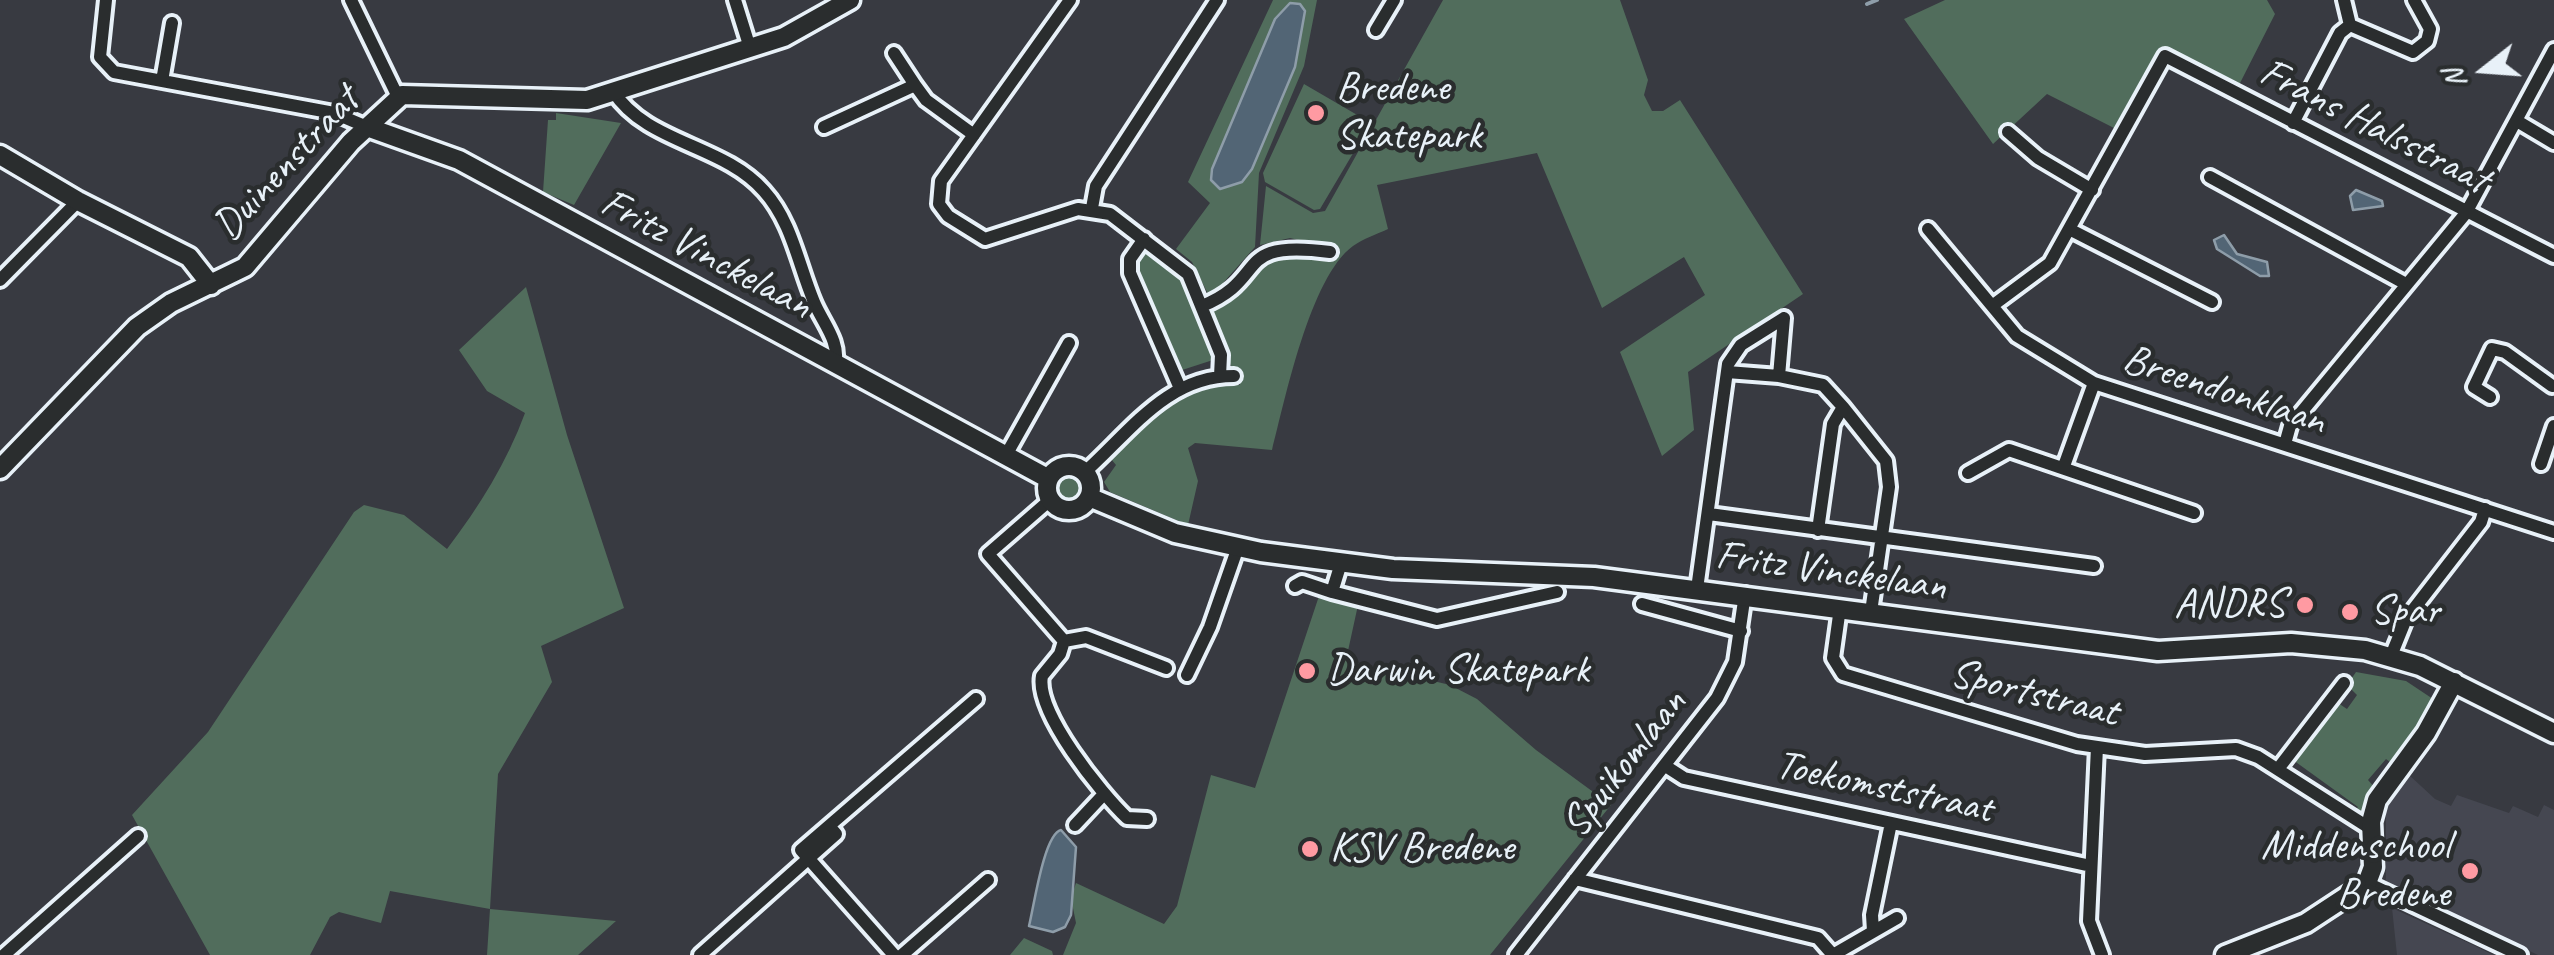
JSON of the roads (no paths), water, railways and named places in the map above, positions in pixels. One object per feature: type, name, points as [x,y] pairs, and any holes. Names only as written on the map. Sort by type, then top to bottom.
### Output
[{"type":"street","points":[[106,0],[100,48],[103,64],[114,72],[334,113],[367,127]]},
{"type":"street","points":[[351,0],[398,97],[427,93],[574,102],[792,34],[850,0]]},
{"type":"street","points":[[734,0],[750,48]]},
{"type":"street","points":[[1070,0],[941,182],[938,194],[943,211],[976,236],[992,239],[1074,210],[1092,208],[1112,215],[1183,268],[1202,306],[1227,376],[1180,386],[1084,473]]},
{"type":"street","points":[[1092,208],[1095,188],[1217,0]]},
{"type":"street","points":[[1376,30],[1394,0]]},
{"type":"street","points":[[2344,0],[2350,25]]},
{"type":"street","points":[[2350,25],[2413,52],[2427,41],[2430,29],[2414,0]]},
{"type":"street","points":[[162,81],[172,23]]},
{"type":"street","points":[[2293,123],[2340,33],[2350,25]]},
{"type":"street","points":[[2285,444],[2290,426],[2466,214],[2554,50]]},
{"type":"street","points":[[894,53],[926,100],[974,135]]},
{"type":"street","name":"Frans Halsstraat","points":[[2092,190],[2165,56],[2466,214],[2514,232],[2554,256]]},
{"type":"street","points":[[824,127],[914,85]]},
{"type":"street","points":[[613,91],[634,116],[721,158],[764,191],[786,223],[814,302],[837,350],[836,365]]},
{"type":"street","name":"Duinenstraat","points":[[0,468],[137,327],[252,260],[367,127],[398,97]]},
{"type":"street","points":[[2516,122],[2554,142]]},
{"type":"street","name":"Fritz Vinckelaan","points":[[367,127],[459,160],[1049,479]]},
{"type":"street","points":[[1992,306],[2050,263],[2092,190],[2038,158],[2008,132]]},
{"type":"street","points":[[0,155],[78,201],[189,256],[212,285]]},
{"type":"street","points":[[2210,177],[2406,284]]},
{"type":"street","points":[[0,280],[78,201]]},
{"type":"street","name":"Breendonklaan","points":[[1928,229],[2018,336],[2094,384],[2554,532]]},
{"type":"street","points":[[2069,229],[2212,302]]},
{"type":"street","points":[[1144,239],[1130,259],[1130,273],[1180,386]]},
{"type":"street","points":[[1202,306],[1226,295],[1254,261],[1269,250],[1288,247],[1330,252]]},
{"type":"street","points":[[1697,588],[1730,360],[1742,346],[1784,318],[1779,376]]},
{"type":"street","points":[[1006,457],[1069,343]]},
{"type":"street","points":[[2490,398],[2474,387],[2492,349],[2509,354],[2554,387]]},
{"type":"street","points":[[1728,372],[1779,376],[1823,386],[1887,466],[1871,612]]},
{"type":"street","points":[[2064,466],[2094,384]]},
{"type":"street","points":[[1818,530],[1833,424],[1843,407]]},
{"type":"street","points":[[2541,464],[2554,426]]},
{"type":"street","points":[[1968,473],[2009,450],[2194,513]]},
{"type":"street","points":[[1066,466],[1084,473],[1090,484],[1088,497],[1071,510],[1050,500],[1049,479],[1066,466]]},
{"type":"street","name":"Fritz Vinckelaan","points":[[1088,497],[1175,533],[1340,563],[1550,586],[1697,588],[2158,651],[2292,643],[2391,656],[2454,682],[2554,733]]},
{"type":"street","points":[[1050,500],[988,554],[1064,641]]},
{"type":"street","points":[[2391,656],[2406,620],[2481,522],[2485,509]]},
{"type":"street","points":[[1709,514],[2094,566]]},
{"type":"street","points":[[1188,676],[1210,628],[1238,547]]},
{"type":"street","points":[[1332,592],[1340,563]]},
{"type":"street","points":[[1295,586],[1302,582],[1438,619],[1550,586]]},
{"type":"street","name":"Spuikomlaan","points":[[1516,955],[1667,767],[1726,682],[1741,632],[1745,594]]},
{"type":"street","points":[[1642,604],[1741,632]]},
{"type":"street","name":"Sportstraat","points":[[1840,608],[1834,660],[1843,674],[2097,747],[2156,754],[2236,748],[2371,829]]},
{"type":"street","points":[[1064,641],[1086,638],[1166,668]]},
{"type":"street","points":[[1064,641],[1040,686],[1061,729],[1104,794],[1127,818],[1147,819]]},
{"type":"street","points":[[2225,955],[2306,922],[2367,883],[2374,859],[2371,829],[2380,792],[2426,733],[2454,682]]},
{"type":"street","points":[[2278,770],[2344,684]]},
{"type":"street","points":[[894,955],[800,850],[976,699]]},
{"type":"street","points":[[2097,747],[2089,921],[2102,955]]},
{"type":"street","name":"Toekomststraat","points":[[1667,767],[1684,778],[2091,866]]},
{"type":"street","points":[[1075,826],[1104,794]]},
{"type":"street","points":[[1874,931],[1872,915],[1891,823]]},
{"type":"street","points":[[4,955],[138,836]]},
{"type":"street","points":[[687,955],[700,955],[808,859]]},
{"type":"street","points":[[1575,879],[1818,938],[1833,955],[1896,918]]},
{"type":"street","points":[[902,955],[988,880]]},
{"type":"street","points":[[2367,883],[2520,955]]},
{"type":"water","points":[[1290,3],[1300,4],[1305,11],[1295,67],[1252,169],[1242,182],[1220,189],[1211,180],[1212,169],[1275,19]]},
{"type":"water","points":[[2356,190],[2382,201],[2383,206],[2353,210],[2350,196]]},
{"type":"water","points":[[2224,235],[2237,254],[2267,262],[2269,276],[2260,276],[2217,249],[2214,240]]},
{"type":"water","points":[[1061,830],[1076,847],[1071,915],[1065,927],[1053,932],[1029,926],[1045,857],[1055,834]]},
{"type":"waterway","points":[[1867,4],[1877,0]]},
{"type":"place","name":"Bredene Skatepark","points":[[1316,113]]},
{"type":"place","name":"ANDRS","points":[[2305,605]]},
{"type":"place","name":"Spar","points":[[2350,612]]},
{"type":"place","name":"Darwin Skatepark","points":[[1307,671]]},
{"type":"place","name":"KSV Bredene","points":[[1310,849]]},
{"type":"place","name":"Middenschool Bredene","points":[[2470,871]]}]
